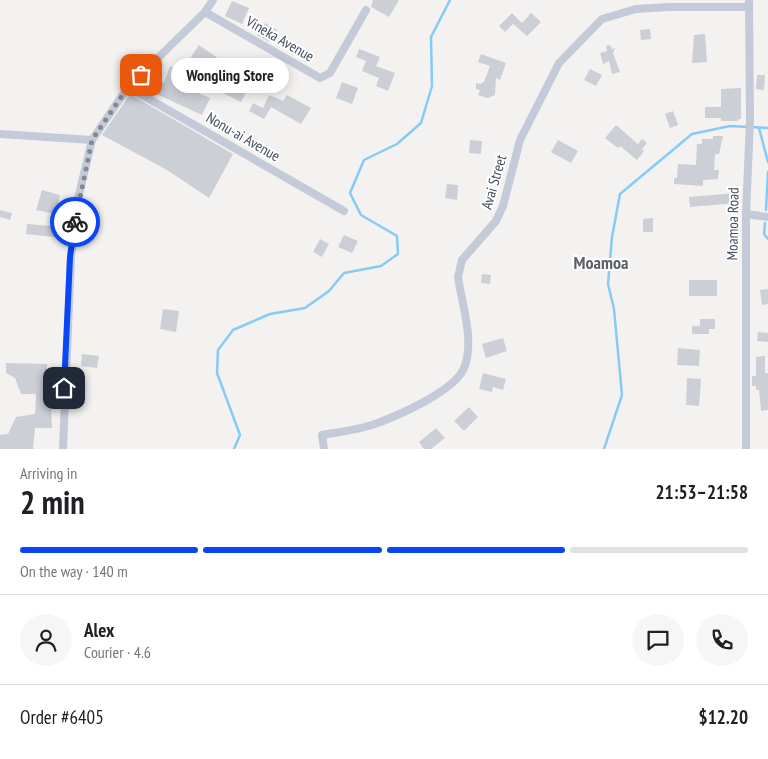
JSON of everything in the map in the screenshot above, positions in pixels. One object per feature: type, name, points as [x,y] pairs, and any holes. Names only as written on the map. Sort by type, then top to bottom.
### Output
[{"type":"street","points":[[63,449],[70,257],[77,203],[92,140],[128,87],[206,12],[213,0]]},
{"type":"street","name":"Moamoa Road","points":[[746,449],[746,214],[750,120],[749,3]]},
{"type":"street","name":"Avai Street","points":[[324,449],[322,435],[374,425],[428,399],[451,384],[464,369],[469,345],[458,267],[496,221],[503,206],[520,140],[559,63],[575,44],[602,19],[624,11],[749,3]]},
{"type":"street","name":"Vineka Avenue","points":[[206,12],[320,78],[330,73],[366,10]]},
{"type":"street","name":"Nonu-ai Avenue","points":[[128,87],[344,211]]},
{"type":"street","points":[[0,134],[92,140]]},
{"type":"street","points":[[746,214],[768,217]]},
{"type":"building","points":[[373,0],[399,0],[389,17],[371,7]]},
{"type":"building","points":[[232,1],[249,8],[242,24],[225,16]]},
{"type":"building","points":[[512,13],[522,23],[531,13],[541,22],[527,36],[513,24],[505,32],[499,26]]},
{"type":"building","points":[[265,23],[277,30],[269,42],[257,35]]},
{"type":"building","points":[[650,29],[651,39],[641,40],[640,30]]},
{"type":"building","points":[[705,34],[707,62],[692,63],[694,35]]},
{"type":"building","points":[[199,45],[219,59],[206,78],[189,67],[182,86],[210,98],[202,115],[152,92],[157,80],[164,83],[170,66],[182,71]]},
{"type":"building","points":[[610,45],[612,49],[615,48],[613,53],[620,72],[612,74],[609,61],[603,64],[600,53],[607,51],[606,46]]},
{"type":"building","points":[[359,49],[380,57],[376,66],[395,73],[388,91],[376,86],[379,78],[362,71],[366,61],[356,57]]},
{"type":"building","points":[[481,54],[506,63],[500,80],[496,78],[495,95],[488,98],[478,95],[480,90],[476,89],[476,83],[484,82],[490,66],[478,62]]},
{"type":"building","points":[[590,69],[602,75],[596,86],[584,80]]},
{"type":"building","points":[[226,71],[251,83],[241,102],[217,90]]},
{"type":"building","points":[[757,75],[765,75],[764,90],[756,89]]},
{"type":"building","points":[[342,82],[358,88],[352,104],[336,98]]},
{"type":"building","points":[[741,88],[741,119],[738,119],[738,121],[721,121],[721,118],[705,118],[705,107],[721,107],[721,89]]},
{"type":"building","points":[[130,94],[233,154],[209,198],[167,170],[102,135]]},
{"type":"building","points":[[269,95],[283,101],[287,95],[311,108],[301,124],[271,107],[264,119],[249,111],[253,103],[263,108]]},
{"type":"building","points":[[673,111],[678,125],[670,128],[665,114]]},
{"type":"building","points":[[616,125],[638,144],[642,139],[647,143],[637,160],[620,146],[618,148],[605,138]]},
{"type":"building","points":[[713,136],[723,136],[719,154],[715,154],[714,170],[719,170],[718,179],[703,180],[703,186],[674,184],[674,178],[677,178],[678,164],[696,165],[697,144],[702,144],[702,139],[713,139]]},
{"type":"building","points":[[470,140],[482,141],[481,154],[469,153]]},
{"type":"building","points":[[558,140],[578,151],[571,163],[551,152]]},
{"type":"building","points":[[447,184],[458,185],[457,200],[445,198]]},
{"type":"building","points":[[42,190],[60,195],[55,214],[36,210]]},
{"type":"building","points":[[737,193],[738,203],[690,207],[689,197]]},
{"type":"building","points":[[0,210],[12,213],[10,220],[0,217]]},
{"type":"building","points":[[653,218],[653,232],[643,232],[643,219]]},
{"type":"building","points":[[27,224],[63,227],[62,238],[26,234]]},
{"type":"building","points":[[344,235],[358,241],[352,253],[338,247]]},
{"type":"building","points":[[320,239],[329,244],[322,257],[313,252]]},
{"type":"building","points":[[482,274],[491,275],[490,284],[481,283]]},
{"type":"building","points":[[689,280],[717,280],[717,296],[689,296]]},
{"type":"building","points":[[768,289],[768,304],[762,305],[760,290]]},
{"type":"building","points":[[163,309],[179,311],[176,332],[160,329]]},
{"type":"building","points":[[700,319],[715,319],[715,329],[709,329],[709,334],[692,334],[692,326],[700,326]]},
{"type":"building","points":[[758,332],[768,333],[768,342],[757,341]]},
{"type":"building","points":[[503,338],[507,351],[486,358],[482,344]]},
{"type":"building","points":[[678,348],[700,350],[699,366],[677,365]]},
{"type":"building","points":[[82,354],[99,356],[97,368],[81,366]]},
{"type":"building","points":[[765,356],[765,373],[768,373],[768,410],[761,411],[759,390],[756,390],[756,386],[752,386],[752,376],[756,376],[756,357]]},
{"type":"building","points":[[6,363],[47,364],[45,404],[51,405],[52,428],[35,428],[33,449],[0,449],[0,435],[8,434],[16,417],[35,414],[36,394],[21,394],[15,378],[6,373]]},
{"type":"building","points":[[483,373],[506,379],[503,390],[493,387],[492,392],[479,389]]},
{"type":"building","points":[[687,378],[701,379],[699,406],[686,405]]},
{"type":"building","points":[[469,407],[478,417],[464,431],[454,421]]},
{"type":"building","points":[[436,428],[445,438],[431,449],[424,449],[419,442]]},
{"type":"waterway","points":[[234,449],[240,435],[217,373],[218,350],[233,330],[270,314],[305,308],[329,291],[344,273],[381,266],[398,254],[397,236],[361,215],[350,193],[364,160],[397,144],[421,123],[432,86],[431,37],[450,0]]},
{"type":"waterway","points":[[604,449],[622,395],[614,309],[608,284],[612,237],[620,194],[692,134],[730,126],[768,128]]},
{"type":"waterway","points":[[759,128],[768,162]]},
{"type":"waterway","points":[[766,210],[768,172]]},
{"type":"waterway","points":[[765,223],[764,234],[768,239]]},
{"type":"way so far","points":[[75,222],[77,203],[92,140],[128,87],[141,75]]},
{"type":"place","name":"Wongling Store","points":[[141,75]]},
{"type":"district","name":"Moamoa","points":[[601,263]]},
{"type":"route","points":[[64,388],[70,257],[75,222]]}]
